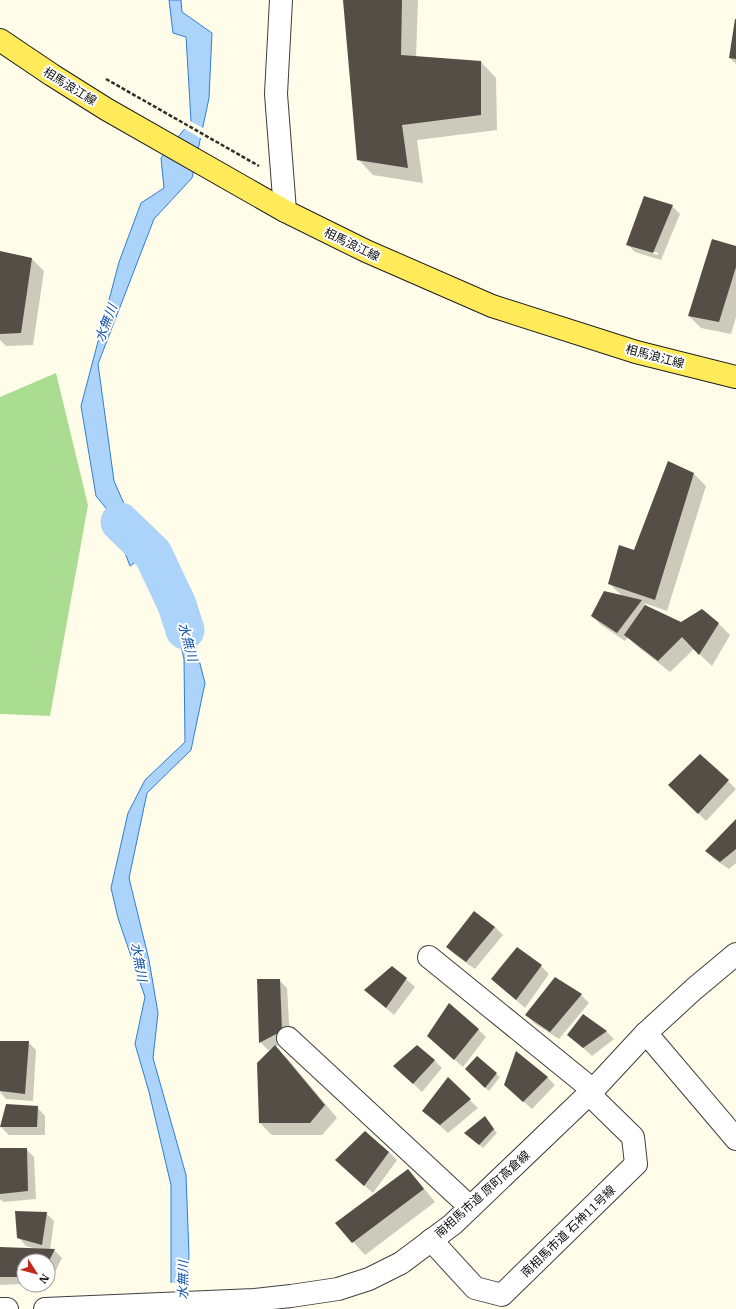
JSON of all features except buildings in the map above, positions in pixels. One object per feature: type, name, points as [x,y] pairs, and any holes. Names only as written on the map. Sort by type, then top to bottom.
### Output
[{"type":"main road","name":"相馬浪江線","points":[[0,40],[106,109],[285,211],[366,251],[492,306],[636,352],[736,377]]},
{"type":"street","points":[[281,0],[276,94],[285,211]]},
{"type":"street","name":"南相馬市道 原町高倉線","points":[[54,1308],[254,1300],[291,1296],[338,1289],[369,1279],[401,1263],[453,1224],[591,1092],[646,1033],[694,989],[736,954]]},
{"type":"street","points":[[429,958],[591,1092]]},
{"type":"street","points":[[646,1033],[736,1139]]},
{"type":"street","points":[[288,1038],[470,1207]]},
{"type":"street","name":"南相馬市道 石神11号線","points":[[431,1240],[475,1288],[502,1295],[636,1164],[633,1137],[591,1092]]},
{"type":"street","points":[[0,1309],[7,1309]]},
{"type":"path","points":[[106,79],[262,168]]},
{"type":"green space","points":[[56,373],[88,505],[50,716],[0,714],[0,397]]},
{"type":"water","points":[[169,0],[181,0],[182,12],[212,33],[209,98],[192,178],[154,219],[98,364],[114,481],[136,531],[173,560],[205,683],[191,750],[147,793],[129,878],[149,960],[158,1013],[153,1058],[186,1175],[189,1255],[186,1309],[171,1309],[171,1185],[149,1092],[135,1044],[145,997],[118,918],[111,888],[128,813],[145,780],[185,742],[184,659],[163,567],[149,553],[130,566],[110,513],[96,496],[81,406],[119,262],[141,203],[164,188],[161,158],[191,121],[186,37],[173,33]]},
{"type":"pier","points":[[188,120],[205,129],[202,139],[183,128]]},
{"type":"pier","points":[[189,1282],[188,1309],[169,1309],[169,1283]]},
{"type":"waterway","name":"水無川","points":[[120,522],[153,554],[177,605],[185,630]]}]
